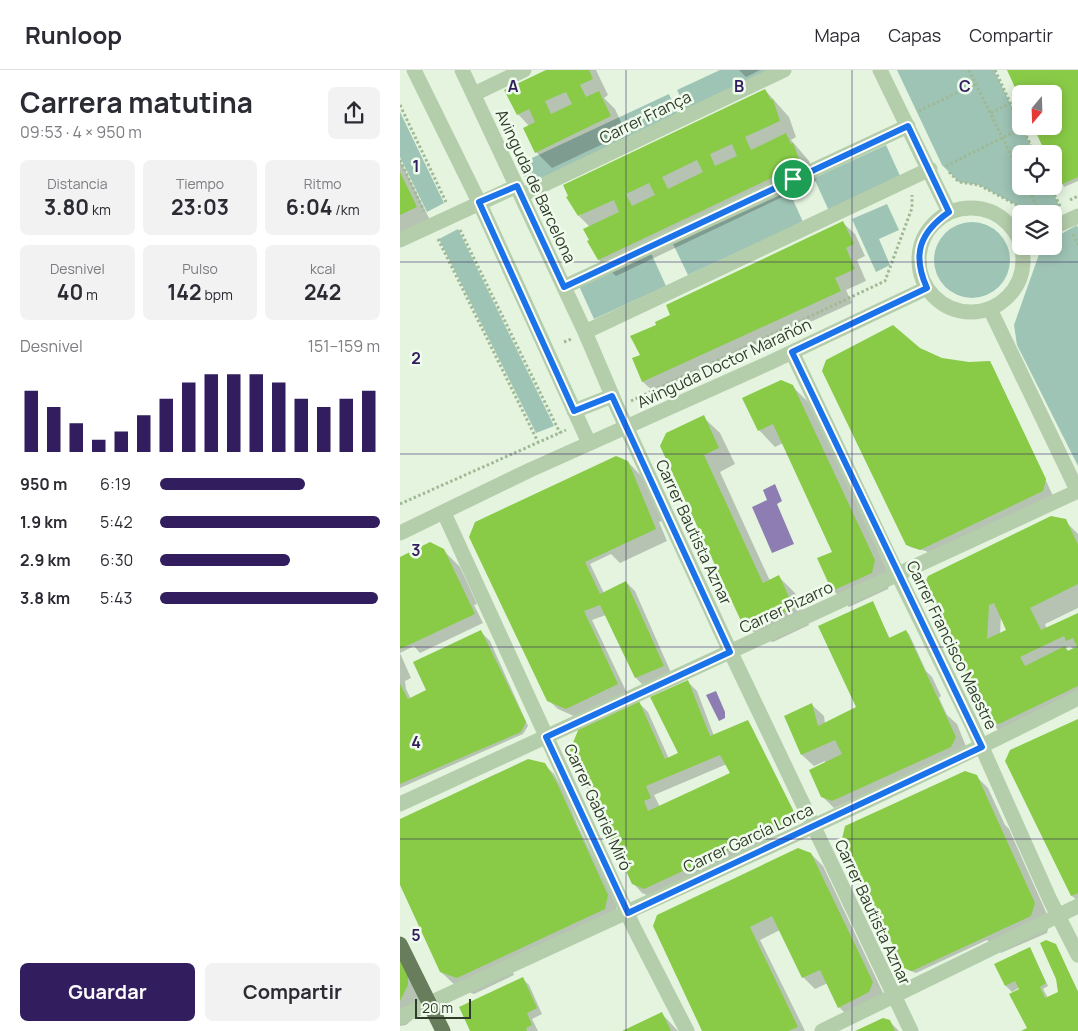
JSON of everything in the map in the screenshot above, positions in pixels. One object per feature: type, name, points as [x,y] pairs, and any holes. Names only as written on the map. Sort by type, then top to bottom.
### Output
[{"type":"main road","points":[[400,944],[443,1031]]},
{"type":"street","points":[[414,70],[479,202],[589,443]]},
{"type":"street","name":"Avinguda de Barcelona","points":[[462,70],[585,332],[626,427]]},
{"type":"street","points":[[474,94],[524,70]]},
{"type":"street","name":"Carrer França","points":[[400,240],[479,202],[519,191],[784,70]]},
{"type":"street","points":[[880,70],[930,169],[949,212]]},
{"type":"street","points":[[564,287],[908,126]]},
{"type":"street","points":[[585,332],[930,169]]},
{"type":"street","points":[[1012,228],[999,216],[973,208],[949,212],[934,222],[922,239],[918,258],[920,272],[927,288],[936,299],[952,309],[968,312],[990,309],[1012,293],[1022,274],[1023,255]]},
{"type":"street","points":[[1062,223],[1078,216]]},
{"type":"street","name":"Avinguda Doctor Marañón","points":[[400,533],[589,443],[792,352],[927,288]]},
{"type":"street","points":[[990,309],[1078,491]]},
{"type":"street","name":"Carrer Francisco Maestre","points":[[792,352],[982,747],[1058,916],[1078,955]]},
{"type":"street","points":[[577,417],[615,402]]},
{"type":"street","name":"Carrer Bautista Aznar","points":[[626,427],[730,652],[911,1031]]},
{"type":"street","name":"Carrer Pizarro","points":[[400,804],[1078,491]]},
{"type":"street","name":"Carrer Gabriel Miró","points":[[444,513],[628,913],[687,1031]]},
{"type":"street","name":"Carrer García Lorca","points":[[400,1017],[813,827],[982,747],[1078,698]]},
{"type":"street","points":[[822,1031],[1078,906]]},
{"type":"path","points":[[969,70],[1012,156]]},
{"type":"path","points":[[994,70],[1012,107]]},
{"type":"path","points":[[919,111],[976,84]]},
{"type":"path","points":[[991,113],[1010,103]]},
{"type":"path","points":[[400,105],[560,433]]},
{"type":"path","points":[[946,166],[1012,133]]},
{"type":"path","points":[[400,160],[538,442]]},
{"type":"path","points":[[930,169],[942,164],[959,182],[979,185],[1017,205]]},
{"type":"path","points":[[615,402],[885,281],[912,208],[911,178]]},
{"type":"path","points":[[1054,195],[1059,205]]},
{"type":"path","points":[[400,504],[560,433],[577,417]]},
{"type":"green space","points":[[720,70],[775,70],[687,111],[677,90]]},
{"type":"green space","points":[[897,70],[994,70],[1012,107],[1012,135],[1026,135],[1031,145],[1012,145],[1012,195],[1054,195],[1059,205],[1017,205],[979,185],[959,182],[942,165]]},
{"type":"green space","points":[[669,94],[679,116],[529,186],[519,164]]},
{"type":"green space","points":[[400,112],[444,203],[427,212],[400,157]]},
{"type":"green space","points":[[886,145],[901,178],[829,211],[814,178]]},
{"type":"green space","points":[[789,191],[803,222],[688,275],[673,244]]},
{"type":"green space","points":[[887,204],[899,230],[879,239],[890,265],[876,272],[852,219]]},
{"type":"green space","points":[[972,222],[986,225],[999,233],[1007,246],[1010,260],[1007,274],[999,287],[986,295],[972,298],[958,295],[945,287],[937,274],[934,260],[937,246],[945,233],[958,225]]},
{"type":"green space","points":[[1077,225],[1078,466],[1017,345],[1014,325],[1039,255],[1062,255],[1062,233]]},
{"type":"green space","points":[[458,229],[554,426],[536,433],[439,239]]},
{"type":"green space","points":[[651,253],[666,286],[594,319],[579,286]]},
{"type":"shaded area","points":[[775,484],[782,501],[777,504],[794,544],[772,553],[752,507],[767,500],[763,490]]},
{"type":"shaded area","points":[[716,691],[725,712],[725,718],[719,721],[706,695]]},
{"type":"building","points":[[546,70],[589,70],[593,79],[580,85],[586,97],[599,91],[611,116],[535,153],[523,128],[535,122],[529,109],[517,115],[504,90]],"holes":[[[566,92],[572,104],[551,114],[545,101]]]},
{"type":"building","points":[[1007,70],[1078,70],[1078,177],[1062,184],[1062,145],[1042,145],[1037,135],[1062,135],[1062,85],[1014,85]]},
{"type":"building","points":[[765,89],[771,100],[773,99],[780,121],[745,137],[751,150],[786,133],[791,144],[793,143],[801,164],[598,260],[587,241],[589,240],[583,229],[619,212],[614,200],[578,216],[566,197],[568,196],[563,185]],"holes":[[[732,144],[737,156],[715,166],[710,154]],[[697,160],[703,172],[668,189],[662,177]],[[649,183],[655,195],[632,206],[626,194]]]},
{"type":"building","points":[[400,172],[417,207],[400,215]]},
{"type":"building","points":[[843,221],[854,244],[846,248],[855,269],[835,278],[841,291],[642,382],[632,358],[640,355],[630,336],[656,325],[655,322],[670,315],[666,305]]},
{"type":"building","points":[[893,325],[920,348],[942,358],[969,362],[990,361],[1046,479],[1043,491],[920,550],[906,545],[822,371],[826,360]]},
{"type":"building","points":[[781,380],[793,385],[875,560],[872,573],[832,591],[817,558],[832,552],[773,424],[758,431],[742,398]]},
{"type":"building","points":[[704,415],[719,448],[704,455],[763,583],[779,575],[794,608],[756,626],[741,621],[660,446],[666,433]]},
{"type":"building","points":[[616,456],[628,461],[656,529],[585,562],[600,594],[626,581],[664,666],[635,678],[600,605],[584,611],[618,684],[566,709],[547,701],[469,537],[475,522]]},
{"type":"building","points":[[1051,516],[1066,519],[1078,545],[1078,584],[1030,608],[1041,630],[1078,613],[1078,686],[999,724],[988,721],[923,587],[928,576]],"holes":[[[994,603],[1006,630],[987,639],[989,605]],[[1064,636],[1066,641],[1073,638],[1077,647],[1067,651],[1065,646],[1025,666],[1020,657]]]},
{"type":"building","points":[[430,542],[444,549],[475,614],[400,649],[400,557]]},
{"type":"building","points":[[873,601],[889,638],[906,630],[956,737],[951,747],[832,801],[821,797],[809,770],[842,754],[835,740],[801,755],[784,716],[812,703],[818,726],[856,707],[818,626]]},
{"type":"building","points":[[481,630],[526,722],[521,732],[400,784],[400,684],[408,699],[426,690],[413,662]]},
{"type":"building","points":[[688,680],[710,736],[748,720],[794,812],[787,823],[644,889],[632,884],[570,750],[579,728],[639,701],[665,759],[678,753],[650,697]],"holes":[[[720,755],[730,773],[648,811],[644,801],[651,798],[646,786]]]},
{"type":"building","points":[[1078,719],[1078,893],[1071,896],[1005,761],[1010,750]]},
{"type":"building","points":[[528,759],[545,763],[557,783],[608,895],[605,909],[457,978],[440,972],[400,885],[400,819]]},
{"type":"building","points":[[965,771],[977,775],[1035,903],[1031,916],[912,971],[904,968],[842,839],[845,826]]},
{"type":"building","points":[[798,848],[811,853],[873,982],[869,992],[838,1008],[820,970],[802,978],[772,916],[750,927],[798,1027],[788,1031],[702,1031],[653,926],[657,915]]},
{"type":"building","points":[[1046,940],[1056,944],[1078,992],[1078,1031],[1021,1031],[1027,1028],[1009,994],[1019,989],[1015,981],[1005,986],[994,964],[1030,947],[1046,983],[1040,987],[1045,998],[1058,992],[1056,979],[1040,943]]},
{"type":"building","points":[[400,960],[408,975],[408,985],[400,1001]]},
{"type":"building","points":[[523,977],[537,1008],[527,1013],[532,1025],[526,1028],[527,1031],[470,1031],[459,1007]]},
{"type":"building","points":[[662,1012],[671,1031],[622,1031]]},
{"type":"building","points":[[883,1018],[890,1020],[895,1031],[855,1031]]},
{"type":"route","points":[[908,126],[949,212],[934,222],[922,239],[918,258],[920,272],[927,288],[792,352],[982,747],[628,913],[546,737],[730,652],[612,396],[574,411],[479,202],[517,186],[564,287],[793,179],[908,126]]}]
